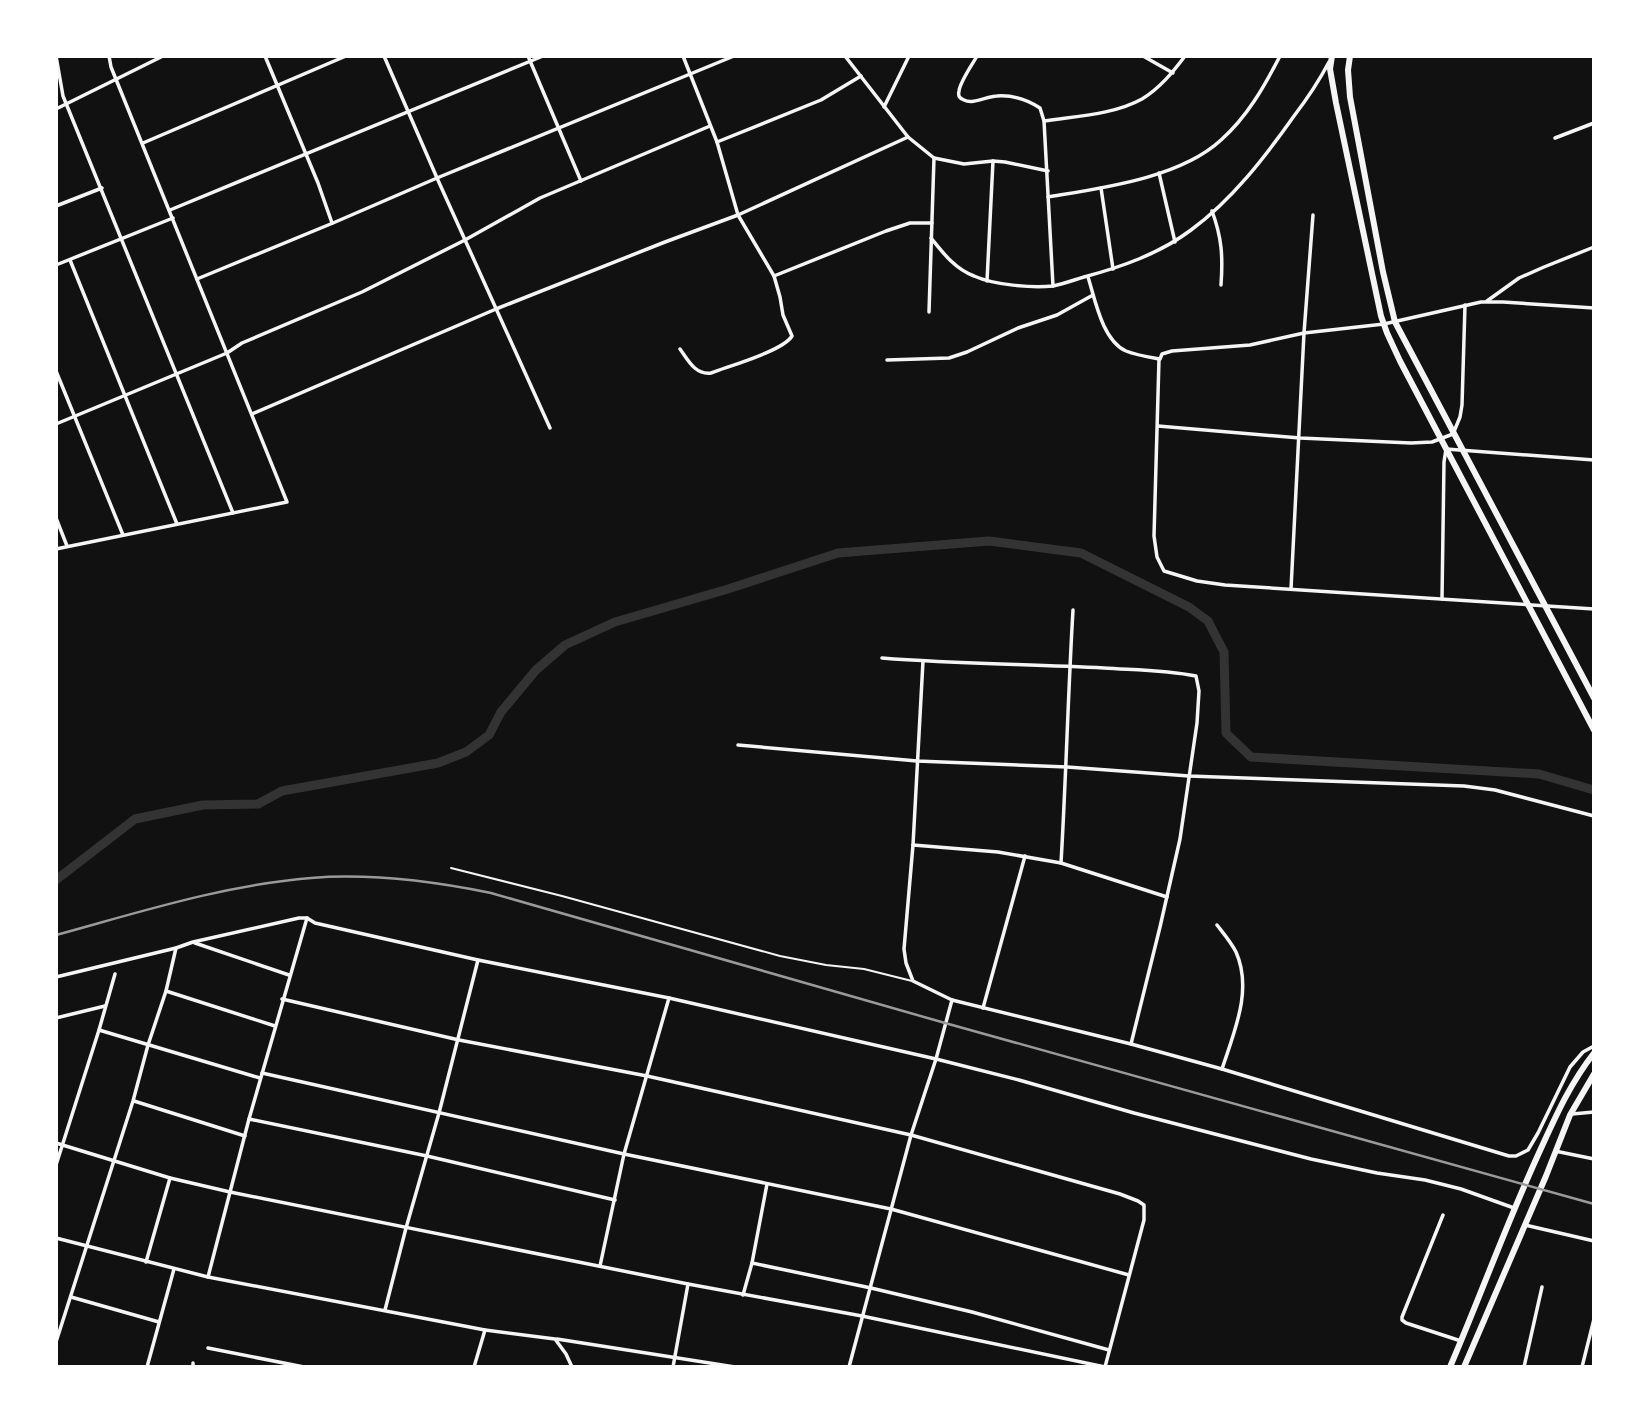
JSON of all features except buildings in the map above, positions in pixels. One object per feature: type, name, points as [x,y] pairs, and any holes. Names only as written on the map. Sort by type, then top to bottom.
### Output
[{"type":"main road","points":[[1350,56],[1350,97],[1395,322],[1594,697]]},
{"type":"main road","points":[[1332,57],[1330,69],[1336,103],[1384,324],[1400,361],[1594,730]]},
{"type":"main road","points":[[1450,1367],[1514,1208],[1569,1088],[1594,1053]]},
{"type":"main road","points":[[1464,1367],[1570,1115],[1594,1074]]},
{"type":"street","points":[[56,56],[63,96],[233,513]]},
{"type":"street","points":[[56,549],[287,502],[111,67],[109,56]]},
{"type":"street","points":[[56,108],[163,56]]},
{"type":"street","points":[[265,56],[332,223]]},
{"type":"street","points":[[143,144],[346,56]]},
{"type":"street","points":[[384,56],[550,428]]},
{"type":"street","points":[[528,56],[581,181]]},
{"type":"street","points":[[170,211],[543,56]]},
{"type":"street","points":[[680,349],[695,368],[704,374],[787,343],[792,336],[783,315],[774,276],[738,215],[717,142],[683,56]]},
{"type":"street","points":[[197,279],[734,56]]},
{"type":"street","points":[[845,56],[908,137],[934,158],[964,164],[993,161],[1048,171]]},
{"type":"street","points":[[884,107],[909,56]]},
{"type":"street","points":[[977,56],[960,88],[960,97],[965,101],[996,96],[1013,97],[1040,108],[1044,121],[1048,171],[1053,286]]},
{"type":"street","points":[[1143,56],[1173,73]]},
{"type":"street","points":[[1044,121],[1127,106],[1161,85],[1185,56]]},
{"type":"street","points":[[1048,197],[1101,188],[1160,173],[1196,158],[1221,141],[1240,120],[1263,90],[1280,56]]},
{"type":"street","points":[[931,238],[944,255],[973,276],[987,281],[1023,285],[1053,286],[1140,259],[1175,242],[1193,229],[1248,175],[1307,98],[1332,57]]},
{"type":"street","points":[[717,142],[821,100],[861,76]]},
{"type":"street","points":[[1555,138],[1594,123]]},
{"type":"street","points":[[56,424],[227,353],[238,345],[362,292],[465,240],[540,198],[710,126]]},
{"type":"street","points":[[252,414],[496,309],[738,215],[908,137]]},
{"type":"street","points":[[929,312],[934,158]]},
{"type":"street","points":[[987,281],[993,161]]},
{"type":"street","points":[[1160,173],[1175,242]]},
{"type":"street","points":[[56,206],[102,188]]},
{"type":"street","points":[[1101,188],[1113,269]]},
{"type":"street","points":[[1212,211],[1221,241],[1221,285]]},
{"type":"street","points":[[1291,589],[1313,215]]},
{"type":"street","points":[[56,265],[173,218]]},
{"type":"street","points":[[774,276],[886,231],[910,223],[932,223]]},
{"type":"street","points":[[1487,302],[1519,278],[1594,247]]},
{"type":"street","points":[[70,260],[177,524]]},
{"type":"street","points":[[1087,276],[1101,320],[1114,341],[1124,350],[1159,359]]},
{"type":"street","points":[[887,360],[949,358],[1018,328],[1057,315],[1093,295]]},
{"type":"street","points":[[1594,308],[1487,302],[1384,324],[1304,333],[1250,345],[1162,354],[1159,359],[1154,536],[1157,557],[1164,571],[1225,585],[1594,610]]},
{"type":"street","points":[[1158,426],[1300,438],[1411,443],[1441,439],[1453,433],[1460,417],[1465,305]]},
{"type":"street","points":[[56,371],[123,535]]},
{"type":"street","points":[[1442,599],[1444,456],[1447,449],[1594,460]]},
{"type":"street","points":[[56,518],[67,546]]},
{"type":"street","points":[[1061,863],[1073,610]]},
{"type":"street","points":[[882,658],[1070,666],[1196,676],[1199,691],[1198,723],[1180,839],[1131,1044]]},
{"type":"street","points":[[923,661],[913,845],[904,949],[913,981],[952,1000],[1222,1069],[1516,1156],[1532,1144],[1576,1059],[1594,1046]]},
{"type":"street","points":[[1594,684],[1594,697]]},
{"type":"street","points":[[738,746],[917,761],[1189,776],[1464,786],[1495,790],[1594,816]]},
{"type":"street","points":[[913,845],[1025,856],[1061,863],[1167,897]]},
{"type":"street","points":[[983,1008],[1025,856]]},
{"type":"street","points":[[208,1278],[282,999],[307,918]]},
{"type":"street","points":[[56,977],[193,942],[287,920],[307,918],[315,923],[478,960],[669,998],[936,1059],[1311,1159],[1461,1189],[1514,1208]]},
{"type":"street","points":[[1217,925],[1236,953],[1243,986],[1241,1003],[1222,1069]]},
{"type":"street","points":[[193,942],[289,975]]},
{"type":"street","points":[[56,1342],[134,1101],[177,948]]},
{"type":"street","points":[[385,1310],[478,960]]},
{"type":"street","points":[[56,1165],[115,974]]},
{"type":"street","points":[[166,991],[275,1026]]},
{"type":"street","points":[[600,1266],[624,1154],[669,998]]},
{"type":"street","points":[[56,1143],[170,1178],[230,1192],[743,1295],[862,1315],[1105,1367],[1144,1220],[1144,1205],[1138,1201],[911,1135],[647,1076],[458,1040],[282,999]]},
{"type":"street","points":[[849,1367],[911,1135],[952,1000]]},
{"type":"street","points":[[56,1018],[105,1006]]},
{"type":"street","points":[[99,1030],[261,1076],[891,1209],[1129,1275]]},
{"type":"street","points":[[134,1101],[245,1136]]},
{"type":"street","points":[[1570,1115],[1594,1112]]},
{"type":"street","points":[[249,1119],[427,1156],[615,1200]]},
{"type":"street","points":[[1555,1151],[1594,1159]]},
{"type":"street","points":[[146,1262],[170,1178]]},
{"type":"street","points":[[743,1295],[767,1184]]},
{"type":"street","points":[[1443,1215],[1402,1320],[1461,1341]]},
{"type":"street","points":[[1525,1225],[1594,1241]]},
{"type":"street","points":[[56,1238],[208,1278],[485,1330],[735,1367]]},
{"type":"street","points":[[751,1263],[871,1287],[1109,1350]]},
{"type":"street","points":[[147,1367],[174,1269]]},
{"type":"street","points":[[673,1367],[688,1284]]},
{"type":"street","points":[[1524,1367],[1542,1287]]},
{"type":"street","points":[[71,1297],[159,1322]]},
{"type":"street","points":[[1582,1367],[1594,1319]]},
{"type":"street","points":[[474,1367],[485,1330]]},
{"type":"street","points":[[555,1339],[572,1367]]},
{"type":"street","points":[[208,1348],[303,1367]]},
{"type":"lane","points":[[451,868],[780,956],[864,969],[913,981]]},
{"type":"waterway","points":[[56,880],[135,819],[203,805],[258,804],[282,791],[438,763],[466,752],[489,735],[501,712],[536,670],[565,645],[615,622],[838,553],[989,541],[1081,553],[1189,607],[1208,621],[1224,652],[1226,733],[1251,757],[1539,774],[1594,790]]},
{"type":"railway","points":[[56,935],[182,900],[311,878],[379,877],[469,889],[1594,1204]]}]
